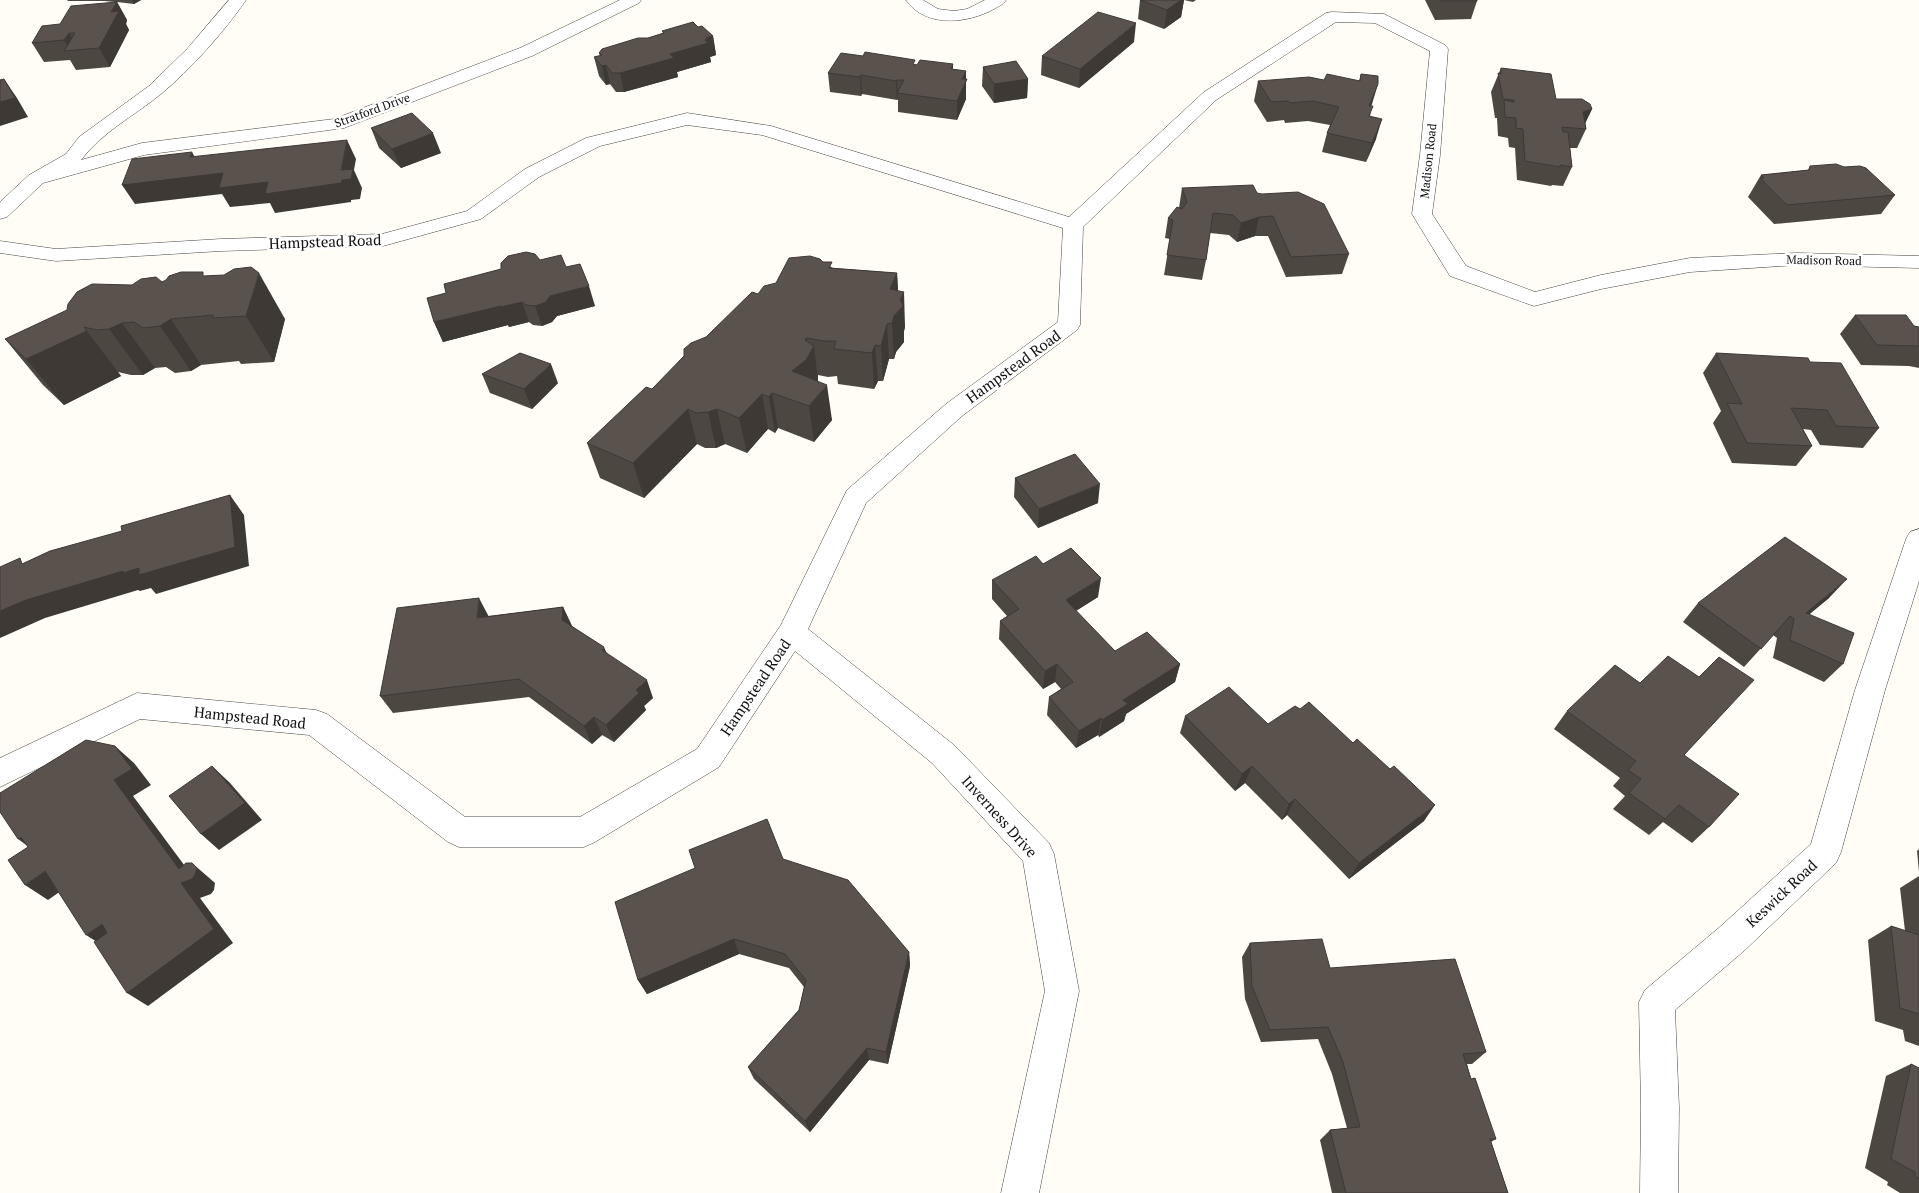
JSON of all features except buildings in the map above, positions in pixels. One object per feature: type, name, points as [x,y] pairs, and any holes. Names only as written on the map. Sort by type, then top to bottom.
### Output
[{"type":"street","points":[[0,213],[36,179],[73,158],[86,141],[154,90],[193,53],[238,0]]},
{"type":"street","name":"Stratford Drive","points":[[36,179],[142,149],[337,124],[526,52],[633,0]]},
{"type":"street","points":[[914,0],[920,8],[941,16],[970,14],[998,0]]},
{"type":"street","name":"Madison Road","points":[[1073,225],[1210,96],[1332,17],[1378,18],[1439,49],[1430,155],[1422,214],[1458,270],[1534,298],[1690,264],[1797,259],[1919,262]]},
{"type":"street","name":"Hampstead Road","points":[[0,247],[56,255],[221,245],[383,240],[474,215],[532,173],[593,142],[687,119],[764,130],[1073,225],[1069,325],[954,410],[856,497],[792,632],[708,758],[584,832],[459,832],[316,724],[137,706],[0,773]]},
{"type":"street","name":"Keswick Road","points":[[1659,1193],[1660,1108],[1656,1002],[1733,938],[1825,852],[1870,690],[1919,539]]},
{"type":"street","name":"Inverness Drive","points":[[792,632],[944,754],[1038,854],[1062,991],[1020,1193]]}]
